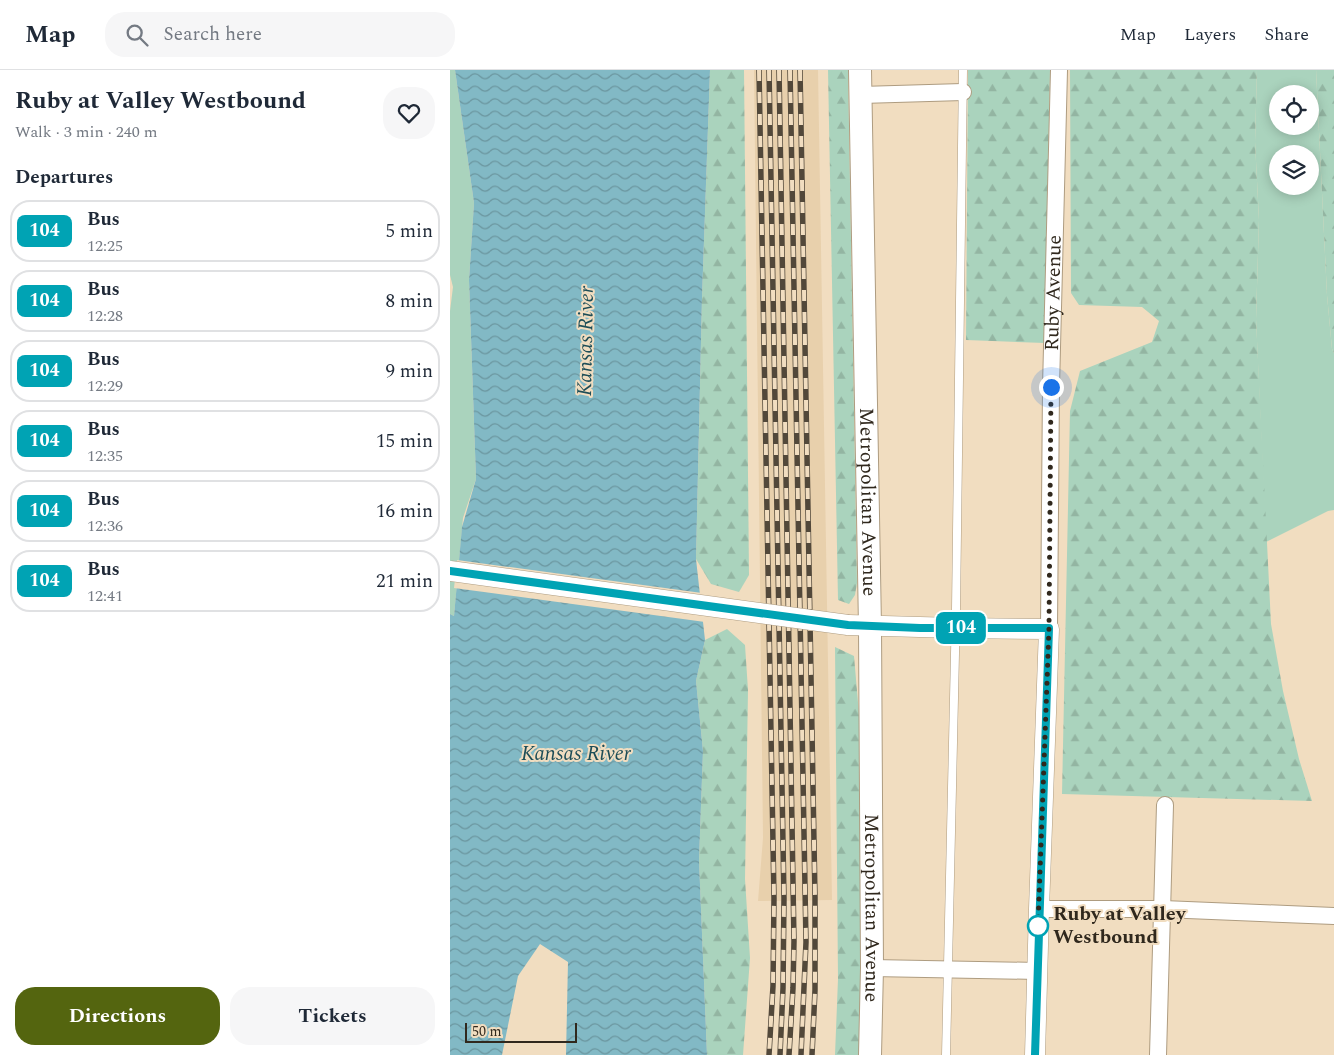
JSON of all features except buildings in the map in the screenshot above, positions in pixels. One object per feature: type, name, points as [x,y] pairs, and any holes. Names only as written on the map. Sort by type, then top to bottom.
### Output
[{"type":"main road","name":"Metropolitan Avenue","points":[[860,70],[870,627],[872,968],[870,1055]]},
{"type":"street","name":"Ruby Avenue","points":[[1035,1055],[1049,628],[1051,387],[1059,70]]},
{"type":"street","points":[[861,95],[963,92]]},
{"type":"street","points":[[450,571],[848,625],[870,627],[1049,628]]},
{"type":"street","points":[[1158,1055],[1163,909],[1164,804]]},
{"type":"street","points":[[1039,909],[1163,909],[1334,916]]},
{"type":"street","points":[[872,968],[1037,971]]},
{"type":"lane","points":[[946,1055],[955,628],[963,70]]},
{"type":"shaded area","points":[[754,70],[818,70],[832,900],[758,901],[763,838]]},
{"type":"green space","points":[[450,70],[455,70],[474,203],[469,280],[476,479],[463,518],[454,616],[450,614],[450,311],[453,287],[450,275]]},
{"type":"green space","points":[[710,70],[744,70],[749,575],[739,592],[711,584],[696,559]]},
{"type":"green space","points":[[828,70],[848,70],[857,583],[855,595],[849,604],[838,600]]},
{"type":"green space","points":[[968,70],[1050,70],[1045,343],[966,340]]},
{"type":"green space","points":[[1070,70],[1257,70],[1255,142],[1259,220],[1256,319],[1271,624],[1283,691],[1299,759],[1312,801],[1062,794],[1070,411],[1080,371],[1152,342],[1159,321],[1142,307],[1079,305],[1071,293]]},
{"type":"green space","points":[[1257,70],[1316,70],[1317,85],[1269,85],[1269,135],[1319,135],[1319,131],[1327,295],[1332,349],[1334,353],[1334,510],[1328,511],[1266,542],[1256,319],[1259,220],[1255,142]]},
{"type":"green space","points":[[1316,70],[1334,70],[1334,353],[1332,349],[1327,295],[1319,131],[1319,85],[1317,85]]},
{"type":"green space","points":[[727,629],[745,645],[748,690],[745,879],[750,958],[743,1055],[707,1055],[699,860],[703,751],[696,681],[705,640]]},
{"type":"green space","points":[[835,647],[854,656],[859,714],[862,954],[860,1055],[835,1055],[838,979]]},
{"type":"water","name":"Kansas River","points":[[455,70],[710,70],[696,559],[705,640],[696,681],[703,751],[699,860],[707,1055],[566,1055],[568,962],[540,944],[518,976],[502,1055],[450,1055],[450,614],[454,616],[462,527],[476,479],[469,280],[474,203]]},
{"type":"pier","points":[[457,560],[702,593],[705,622],[454,588]]},
{"type":"railway","points":[[759,70],[774,898],[773,986],[769,1055]]},
{"type":"railway","points":[[769,70],[784,898],[780,1055]]},
{"type":"railway","points":[[779,70],[794,941],[789,1055]]},
{"type":"railway","points":[[790,70],[806,942],[801,1055]]},
{"type":"railway","points":[[800,70],[815,897],[815,990],[812,1055]]},
{"type":"bus line","name":"104","points":[[450,571],[848,625],[920,628],[1049,628],[1035,1055]]},
{"type":"place","name":"Ruby at Valley Westbound","points":[[1038,926]]},
{"type":"route","points":[[1038,926],[1049,628],[1051,387]]}]
